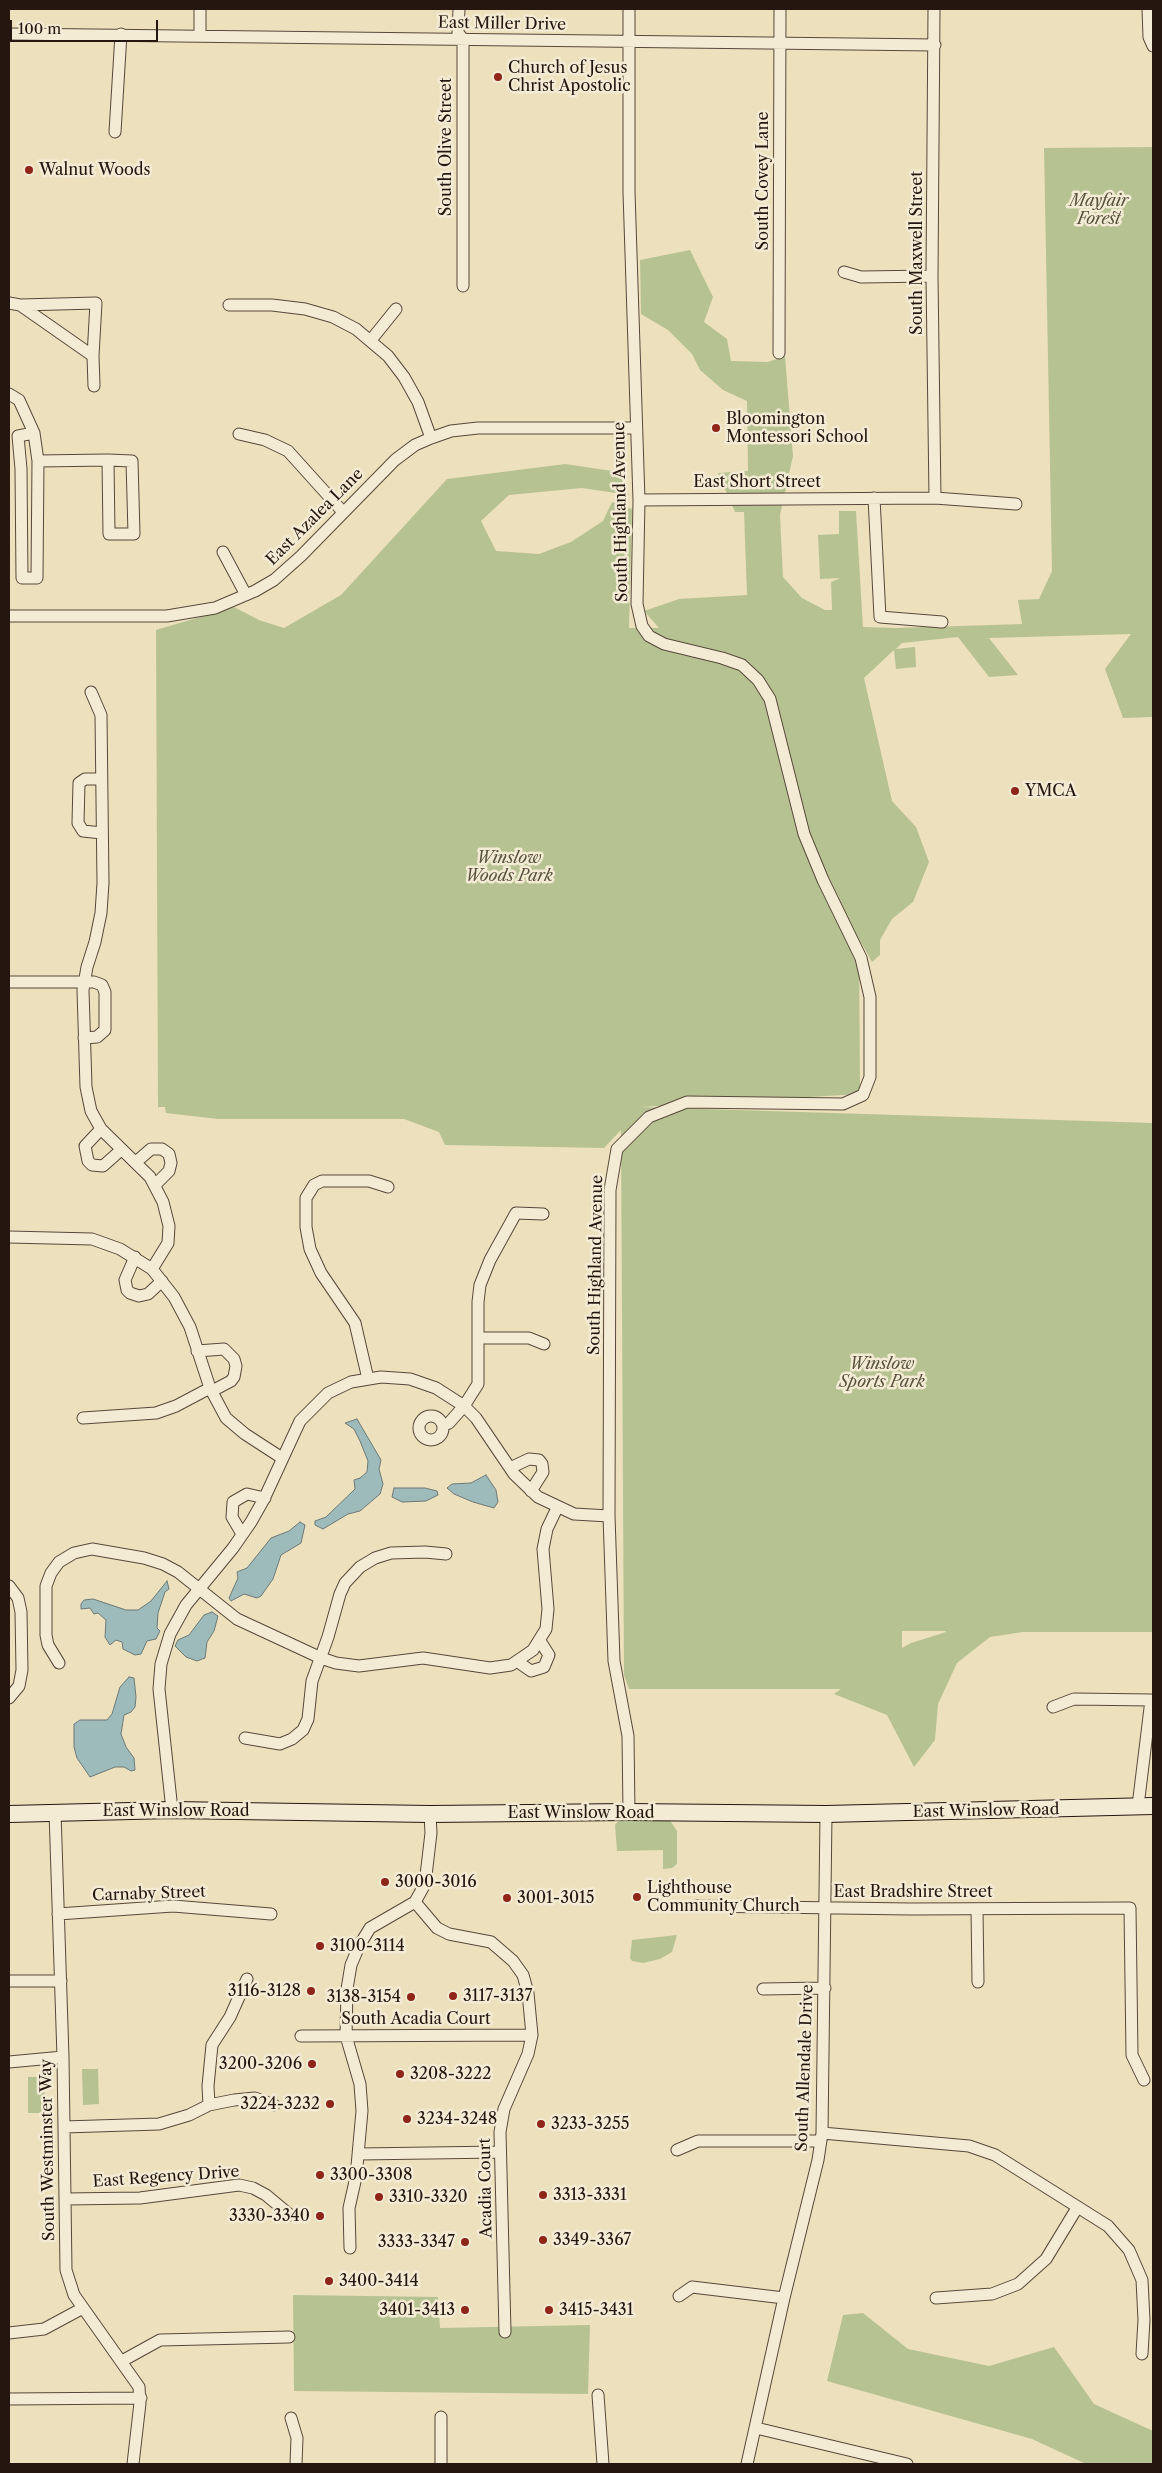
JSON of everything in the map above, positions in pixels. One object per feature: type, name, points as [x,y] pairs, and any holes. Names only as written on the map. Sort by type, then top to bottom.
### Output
[{"type":"main road","name":"East Winslow Road","points":[[9,1814],[172,1810],[430,1814],[629,1812],[826,1814],[1146,1806]]},
{"type":"street","points":[[200,9],[200,35]]},
{"type":"street","name":"South Olive Street","points":[[459,9],[458,33],[463,39],[463,286]]},
{"type":"street","name":"South Highland Avenue","points":[[629,9],[630,192],[639,500],[637,604],[642,626],[649,636],[664,644],[722,658],[742,665],[758,680],[770,699],[804,834],[823,880],[861,958],[870,997],[870,1076],[863,1094],[842,1104],[688,1102],[649,1117],[617,1149],[610,1190],[609,1516],[614,1661],[628,1736],[629,1812]]},
{"type":"street","name":"South Covey Lane","points":[[779,353],[780,9]]},
{"type":"street","name":"South Maxwell Street","points":[[934,9],[932,276],[935,498]]},
{"type":"street","points":[[1148,9],[1149,37],[1153,46]]},
{"type":"street","name":"East Miller Drive","points":[[9,34],[935,45]]},
{"type":"street","points":[[115,132],[122,34]]},
{"type":"street","points":[[844,272],[861,277],[932,276]]},
{"type":"street","points":[[14,304],[96,303],[93,356],[94,386]]},
{"type":"street","points":[[14,304],[93,356]]},
{"type":"street","points":[[229,305],[272,305],[305,309],[338,320],[371,340],[388,356],[404,377],[418,402],[431,438]]},
{"type":"street","points":[[371,340],[396,309]]},
{"type":"street","points":[[9,394],[19,400],[34,433],[38,460],[37,578],[22,578],[21,469],[18,436],[34,433]]},
{"type":"street","name":"East Azalea Lane","points":[[9,616],[167,616],[204,611],[265,586],[288,569],[404,452],[431,438],[451,432],[478,428],[636,428]]},
{"type":"street","points":[[239,434],[265,440],[288,451],[343,512]]},
{"type":"street","points":[[38,460],[108,460],[132,461],[134,534],[109,534],[108,460]]},
{"type":"street","points":[[874,498],[880,617],[942,622]]},
{"type":"street","name":"East Short Street","points":[[639,500],[935,498],[1016,504]]},
{"type":"street","points":[[223,552],[246,595]]},
{"type":"street","points":[[92,692],[101,715],[102,913],[84,982],[84,1038],[88,1099],[91,1111],[101,1129],[121,1150],[136,1162],[156,1185],[166,1214],[169,1236],[167,1248],[152,1269]]},
{"type":"street","points":[[102,779],[85,779],[79,783],[78,823],[83,831],[102,833]]},
{"type":"street","points":[[9,982],[98,983],[104,988],[105,1026],[103,1033],[97,1037],[84,1038]]},
{"type":"street","points":[[101,1129],[85,1146],[84,1152],[88,1161],[98,1167],[103,1166],[121,1150]]},
{"type":"street","points":[[136,1162],[151,1149],[162,1149],[169,1154],[171,1163],[169,1171],[156,1185]]},
{"type":"street","points":[[368,1379],[355,1323],[321,1273],[310,1249],[306,1227],[307,1190],[322,1181],[369,1181],[388,1187]]},
{"type":"street","points":[[443,1425],[449,1423],[464,1406],[478,1384],[480,1285],[490,1260],[516,1213],[542,1214]]},
{"type":"street","points":[[9,1237],[92,1238],[135,1257],[152,1269],[174,1296],[190,1327],[211,1390],[223,1413],[235,1426],[282,1458]]},
{"type":"street","points":[[135,1257],[125,1280],[127,1290],[130,1293],[139,1296],[148,1294],[162,1282]]},
{"type":"street","points":[[479,1338],[529,1338],[544,1344]]},
{"type":"street","points":[[83,1418],[156,1413],[176,1406],[232,1380],[236,1366],[234,1359],[224,1349],[198,1352]]},
{"type":"street","points":[[172,1810],[160,1705],[161,1664],[175,1622],[242,1534],[265,1498],[293,1431],[313,1406],[339,1388],[368,1379],[395,1377],[417,1381],[448,1394],[476,1418],[510,1468],[531,1491],[557,1508],[574,1514],[609,1516]]},
{"type":"street","points":[[510,1468],[529,1459],[539,1460],[542,1464],[543,1472],[531,1491]]},
{"type":"street","points":[[242,1534],[232,1518],[233,1502],[247,1494],[265,1498]]},
{"type":"street","points":[[60,1663],[48,1646],[46,1594],[51,1573],[66,1557],[83,1550],[92,1549],[144,1558],[172,1568],[237,1618],[321,1658],[359,1666],[423,1658],[490,1668],[511,1665],[518,1662],[540,1641],[548,1619],[544,1541],[547,1529],[557,1508]]},
{"type":"street","points":[[245,1738],[280,1744],[298,1735],[308,1718],[312,1681],[321,1658],[340,1594],[345,1583],[360,1566],[374,1558],[391,1553],[425,1552],[446,1554]]},
{"type":"street","points":[[9,1586],[18,1598],[22,1612],[22,1670],[19,1686],[9,1698]]},
{"type":"street","points":[[518,1662],[531,1672],[544,1667],[549,1655],[540,1641]]},
{"type":"street","points":[[1053,1707],[1074,1699],[1151,1700],[1146,1806]]},
{"type":"street","name":"South Westminster Way","points":[[55,1812],[63,2056],[66,2270],[70,2288],[82,2308],[136,2380],[141,2398],[133,2464]]},
{"type":"street","points":[[350,2248],[349,2208],[359,2154],[362,2111],[360,2084],[346,2036],[347,1989],[351,1965],[359,1946],[370,1928],[416,1902],[425,1884],[431,1833],[430,1814]]},
{"type":"street","name":"South Allendale Drive","points":[[747,2464],[784,2298],[818,2160],[821,2137],[825,1988],[826,1814]]},
{"type":"street","name":"Acadia Court","points":[[416,1902],[437,1928],[449,1934],[491,1942],[513,1961],[523,1975],[528,1993],[532,2035],[528,2054],[504,2109],[500,2132],[506,2332]]},
{"type":"street","name":"Carnaby Street","points":[[58,1914],[173,1906],[270,1914]]},
{"type":"street","name":"East Bradshire Street","points":[[696,1906],[977,1909],[1130,1908],[1132,2054],[1144,2080]]},
{"type":"street","points":[[977,1909],[978,1982]]},
{"type":"street","points":[[209,2105],[208,2086],[212,2045],[230,2017],[247,1979]]},
{"type":"street","points":[[9,1981],[61,1981]]},
{"type":"street","points":[[763,1989],[825,1988]]},
{"type":"street","name":"South Acadia Court","points":[[301,2036],[532,2035]]},
{"type":"street","points":[[9,2062],[63,2056]]},
{"type":"street","points":[[64,2127],[159,2124],[189,2115],[209,2105],[255,2098],[274,2105]]},
{"type":"street","points":[[677,2150],[698,2141],[821,2137],[969,2146],[996,2155],[1108,2226],[1129,2250],[1142,2280],[1144,2320],[1142,2354]]},
{"type":"street","points":[[359,2154],[500,2152]]},
{"type":"street","name":"East Regency Drive","points":[[65,2199],[140,2198],[239,2186],[253,2188],[266,2195],[290,2215]]},
{"type":"street","points":[[936,2298],[992,2294],[1018,2284],[1046,2259],[1077,2208]]},
{"type":"street","points":[[679,2296],[692,2287],[784,2298]]},
{"type":"street","points":[[9,2333],[44,2329],[82,2308]]},
{"type":"street","points":[[122,2361],[160,2340],[289,2337]]},
{"type":"street","points":[[598,2395],[602,2464]]},
{"type":"street","points":[[9,2399],[141,2398]]},
{"type":"street","points":[[441,2417],[441,2464]]},
{"type":"street","points":[[291,2418],[297,2438],[296,2464]]},
{"type":"street","points":[[756,2428],[907,2464]]},
{"type":"green space","points":[[1153,147],[1153,717],[1123,718],[1105,669],[1131,634],[989,638],[1018,675],[989,677],[958,637],[902,643],[896,649],[915,647],[916,667],[896,669],[894,650],[864,678],[892,801],[916,827],[929,862],[913,902],[892,919],[880,940],[880,955],[872,962],[859,939],[860,1094],[641,1107],[1153,1123],[1153,1632],[1023,1632],[990,1637],[957,1663],[938,1704],[935,1740],[914,1767],[887,1715],[834,1694],[841,1689],[629,1689],[624,1675],[621,1130],[604,1148],[445,1145],[439,1132],[404,1119],[218,1119],[166,1113],[165,1107],[158,1107],[156,630],[234,607],[259,620],[284,628],[341,595],[447,479],[565,464],[619,472],[629,495],[582,488],[509,495],[481,521],[496,551],[539,554],[571,542],[603,521],[612,502],[632,509],[629,628],[659,628],[644,611],[679,599],[747,595],[744,512],[735,512],[718,473],[748,471],[747,401],[723,390],[700,370],[692,354],[668,330],[641,314],[640,260],[690,250],[713,297],[704,322],[727,339],[731,361],[768,362],[785,356],[793,456],[780,515],[783,577],[802,598],[825,610],[832,610],[831,582],[840,578],[820,579],[818,535],[839,534],[839,511],[856,511],[863,627],[896,628],[1022,624],[1018,600],[1039,599],[1052,571],[1044,148]],"holes":[[[902,1631],[946,1632],[911,1643],[902,1648]]]},
{"type":"green space","points":[[621,1818],[669,1819],[677,1831],[677,1864],[672,1868],[663,1869],[663,1850],[617,1851],[615,1825]]},
{"type":"green space","points":[[677,1935],[672,1952],[660,1959],[643,1963],[632,1961],[630,1958],[632,1940]]},
{"type":"green space","points":[[82,2069],[98,2069],[99,2104],[83,2105]]},
{"type":"green space","points":[[28,2077],[44,2077],[45,2113],[28,2113]]},
{"type":"green space","points":[[293,2295],[438,2297],[440,2328],[590,2325],[588,2394],[294,2391]]},
{"type":"green space","points":[[863,2313],[908,2349],[989,2366],[1054,2347],[1094,2404],[1153,2431],[1153,2464],[1086,2464],[1032,2439],[827,2381],[843,2315]]},
{"type":"water","points":[[357,1419],[381,1460],[379,1469],[383,1484],[380,1494],[360,1511],[348,1514],[323,1529],[315,1525],[315,1521],[326,1517],[355,1489],[354,1480],[367,1472],[368,1461],[360,1441],[354,1429],[345,1423]]},
{"type":"water","points":[[486,1475],[496,1490],[498,1502],[494,1508],[454,1494],[447,1488],[452,1484],[471,1483]]},
{"type":"water","points":[[394,1488],[425,1488],[437,1491],[438,1495],[426,1501],[402,1502],[392,1497]]},
{"type":"water","points":[[300,1522],[305,1525],[301,1543],[281,1555],[273,1579],[261,1596],[257,1598],[244,1594],[231,1601],[229,1598],[238,1578],[237,1572],[247,1568],[271,1538],[289,1531]]},
{"type":"water","points":[[167,1581],[169,1589],[165,1592],[158,1613],[157,1628],[160,1631],[156,1639],[147,1641],[141,1654],[135,1655],[123,1649],[122,1642],[116,1640],[110,1645],[105,1637],[106,1620],[98,1613],[94,1614],[90,1608],[81,1609],[81,1604],[84,1600],[93,1599],[126,1610],[138,1610],[151,1601]]},
{"type":"water","points":[[212,1612],[218,1616],[214,1631],[207,1642],[205,1658],[197,1661],[186,1657],[175,1646],[178,1640],[189,1635],[204,1615]]},
{"type":"water","points":[[129,1677],[134,1678],[135,1707],[131,1712],[124,1715],[121,1734],[126,1747],[134,1758],[135,1770],[131,1771],[124,1767],[115,1767],[90,1777],[77,1758],[74,1747],[74,1724],[80,1720],[107,1720],[112,1714],[120,1687]]},
{"type":"place","name":"Church of Jesus Christ Apostolic","points":[[498,77]]},
{"type":"place","name":"Walnut Woods","points":[[29,170]]},
{"type":"place","name":"Bloomington Montessori School","points":[[716,428]]},
{"type":"place","name":"YMCA","points":[[1015,791]]},
{"type":"place","name":"3000-3016","points":[[385,1882]]},
{"type":"place","name":"Lighthouse Community Church","points":[[637,1897]]},
{"type":"place","name":"3001-3015","points":[[507,1898]]},
{"type":"place","name":"3100-3114","points":[[320,1946]]},
{"type":"place","name":"3116-3128","points":[[311,1991]]},
{"type":"place","name":"3117-3137","points":[[453,1996]]},
{"type":"place","name":"3138-3154","points":[[411,1997]]},
{"type":"place","name":"3200-3206","points":[[312,2064]]},
{"type":"place","name":"3208-3222","points":[[400,2074]]},
{"type":"place","name":"3224-3232","points":[[330,2104]]},
{"type":"place","name":"3234-3248","points":[[407,2119]]},
{"type":"place","name":"3233-3255","points":[[541,2124]]},
{"type":"place","name":"3300-3308","points":[[320,2175]]},
{"type":"place","name":"3313-3331","points":[[543,2195]]},
{"type":"place","name":"3310-3320","points":[[379,2197]]},
{"type":"place","name":"3330-3340","points":[[320,2216]]},
{"type":"place","name":"3349-3367","points":[[543,2240]]},
{"type":"place","name":"3333-3347","points":[[465,2242]]},
{"type":"place","name":"3400-3414","points":[[329,2281]]},
{"type":"place","name":"3401-3413","points":[[465,2310]]},
{"type":"place","name":"3415-3431","points":[[549,2310]]},
{"type":"park label","name":"Mayfair Forest","points":[[1099,210]]},
{"type":"park label","name":"Winslow Woods Park","points":[[509,867]]},
{"type":"park label","name":"Winslow Sports Park","points":[[882,1373]]}]
